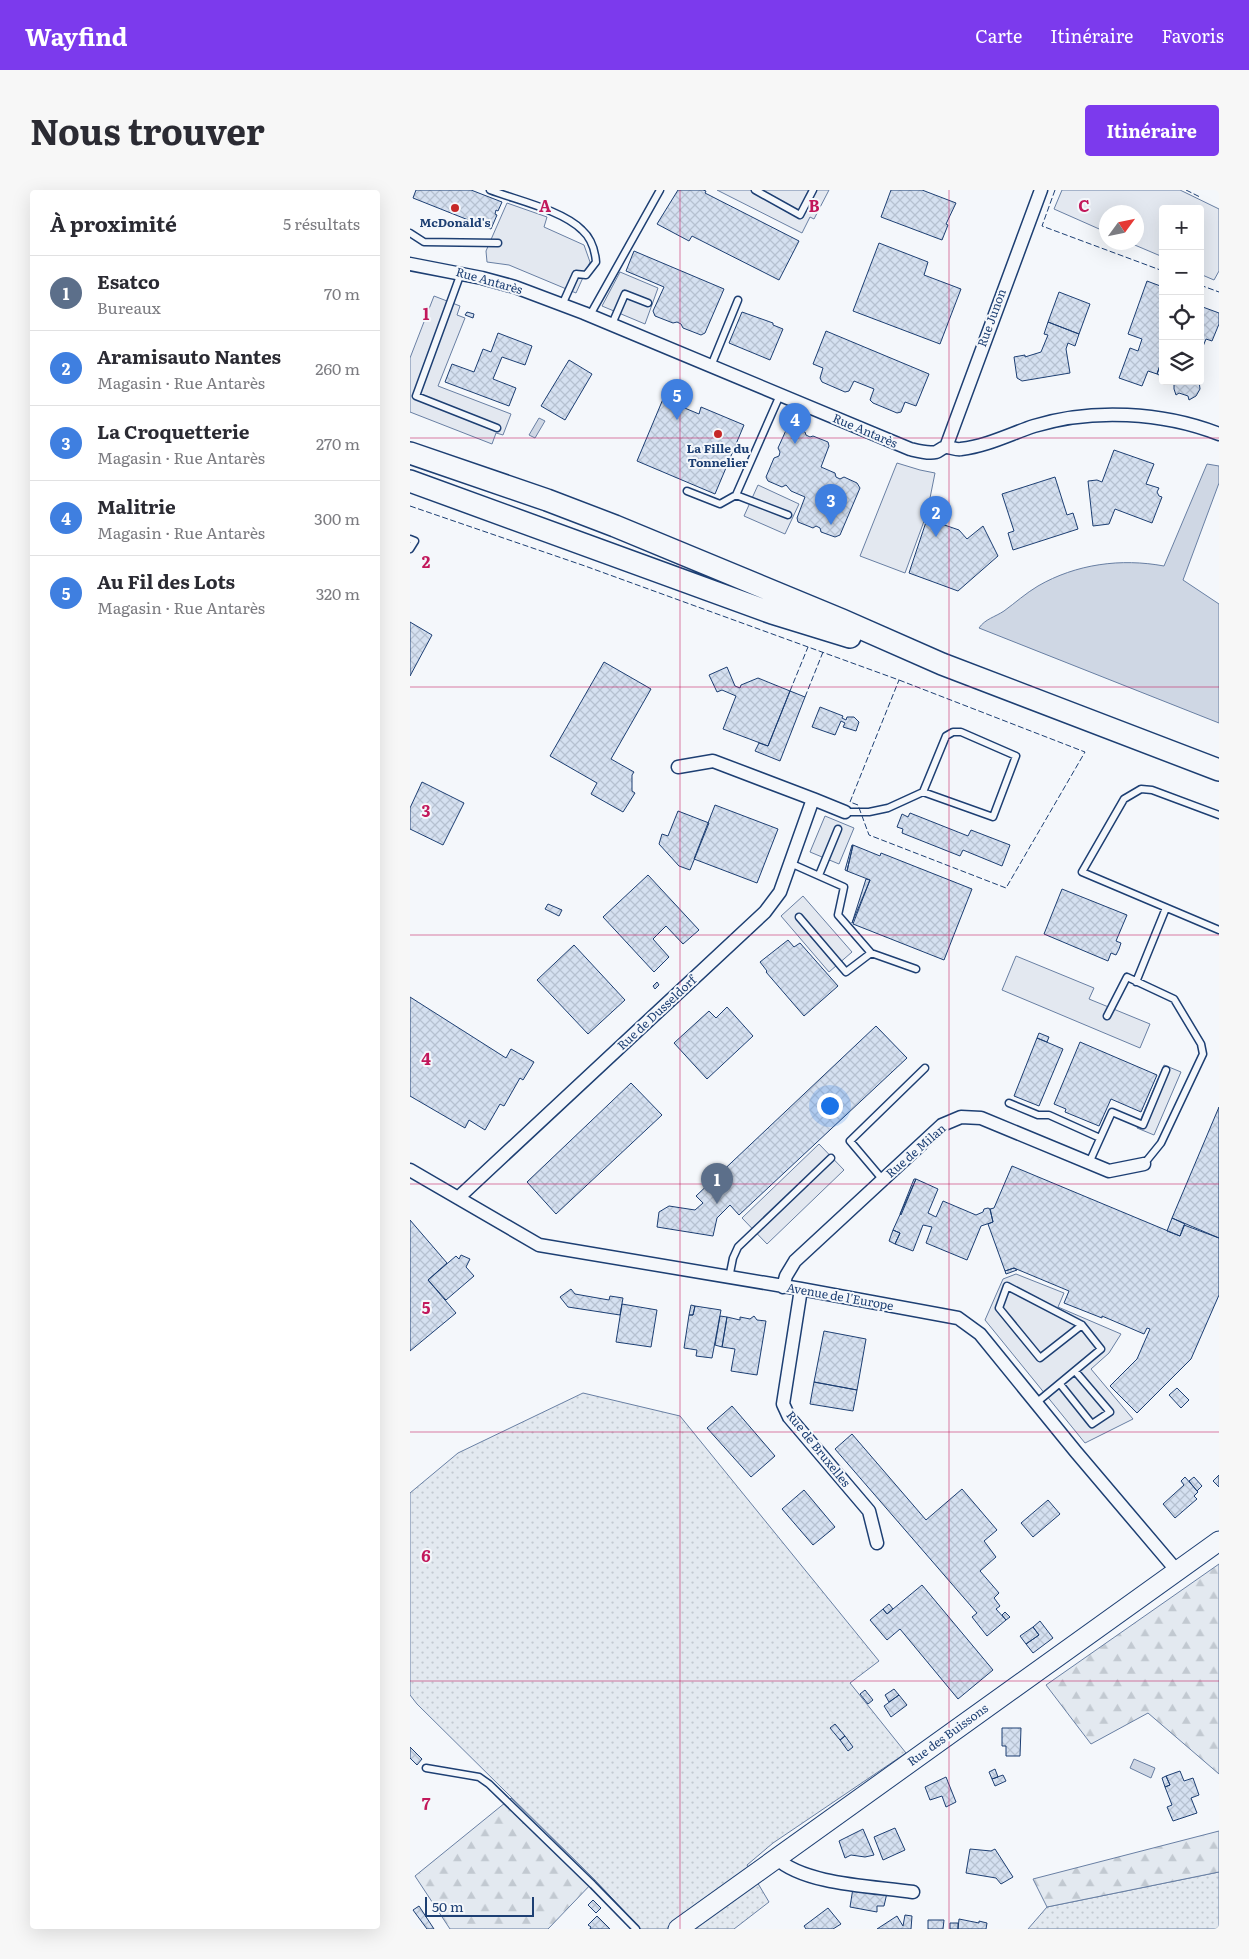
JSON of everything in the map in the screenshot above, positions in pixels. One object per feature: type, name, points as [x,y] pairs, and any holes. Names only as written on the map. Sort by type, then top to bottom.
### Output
[{"type":"main road","points":[[410,453],[547,500],[606,523],[842,620],[942,664],[1219,770]]},
{"type":"main road","points":[[410,481],[772,613],[942,664]]},
{"type":"street","name":"Rue Junon","points":[[946,447],[1041,190]]},
{"type":"street","name":"Rue Antarès","points":[[410,264],[460,273],[514,287],[590,315],[910,449],[935,452],[946,447],[959,450],[974,447],[1036,426],[1100,415],[1166,420],[1203,428],[1219,434]]},
{"type":"street","points":[[678,767],[713,760],[845,812]]},
{"type":"street","name":"Rue de Dusseldorf","points":[[458,1198],[765,912],[780,892],[813,799]]},
{"type":"street","name":"Rue de Milan","points":[[783,1286],[795,1260],[942,1126],[961,1117],[981,1118],[1109,1171],[1144,1164]]},
{"type":"street","name":"Avenue de l'Europe","points":[[410,1170],[539,1245],[801,1289],[958,1318],[980,1334],[1076,1452],[1178,1571]]},
{"type":"street","name":"Rue de Bruxelles","points":[[801,1289],[783,1404],[789,1417],[869,1511],[877,1542]]},
{"type":"street","name":"Rue des Buissons","points":[[678,1929],[1219,1541]]},
{"type":"street","points":[[776,1858],[786,1867],[821,1879],[913,1892]]},
{"type":"lane","points":[[490,190],[532,204],[572,222],[584,231],[595,249],[596,262],[586,275],[576,274],[562,305]]},
{"type":"lane","points":[[590,315],[660,190]]},
{"type":"lane","points":[[755,190],[800,215],[813,190]]},
{"type":"lane","points":[[410,233],[424,242],[498,243]]},
{"type":"lane","points":[[460,273],[416,396],[497,428]]},
{"type":"lane","points":[[612,324],[625,294],[648,303]]},
{"type":"lane","points":[[711,366],[738,300]]},
{"type":"lane","points":[[688,491],[720,504],[736,495],[780,395]]},
{"type":"lane","points":[[736,495],[788,515]]},
{"type":"lane","points":[[410,549],[412,540]]},
{"type":"lane","points":[[845,812],[869,812],[888,808],[923,792],[946,736],[953,732],[961,732],[1016,756],[993,817],[923,792]]},
{"type":"lane","points":[[1219,816],[1152,790],[1141,789],[1124,799],[1082,872],[1219,930]]},
{"type":"lane","points":[[819,875],[838,829]]},
{"type":"lane","points":[[790,863],[844,886],[838,915],[871,953],[916,969]]},
{"type":"lane","points":[[1136,982],[1166,908]]},
{"type":"lane","points":[[799,917],[846,972],[871,953]]},
{"type":"lane","points":[[1107,1016],[1127,977],[1174,999],[1201,1044],[1203,1054],[1161,1144],[1144,1164]]},
{"type":"lane","points":[[883,1180],[850,1141],[925,1068]]},
{"type":"lane","points":[[1089,1163],[1112,1112],[1144,1125],[1166,1070]]},
{"type":"lane","points":[[1009,1103],[1038,1115],[1049,1115],[1100,1138]]},
{"type":"lane","points":[[729,1278],[732,1258],[738,1247],[831,1158]]},
{"type":"lane","points":[[1036,1403],[1101,1349],[1082,1325],[1007,1286],[999,1308],[1040,1358],[1082,1325]]},
{"type":"lane","points":[[1060,1384],[1092,1424],[1110,1412],[1075,1371]]},
{"type":"lane","points":[[426,1768],[479,1777],[490,1784],[594,1885],[636,1929]]},
{"type":"green space","points":[[583,1393],[680,1416],[879,1661],[850,1683],[906,1753],[773,1843],[747,1865],[769,1902],[734,1929],[641,1929],[595,1880],[410,1695],[410,1493],[458,1453]]},
{"type":"green space","points":[[1219,1564],[1219,1774],[1148,1713],[1091,1744],[1046,1685]]},
{"type":"green space","points":[[511,1798],[595,1880],[548,1929],[450,1929],[415,1876]]},
{"type":"green space","points":[[1219,1831],[1219,1872],[1047,1907],[1033,1879]]},
{"type":"green space","points":[[1219,1872],[1219,1929],[1028,1929],[1047,1907]]},
{"type":"shaded area","points":[[717,190],[829,190],[814,219],[810,217],[802,233]]},
{"type":"shaded area","points":[[1062,190],[1180,190],[1219,209],[1219,271],[1214,280],[1204,276],[1204,205],[1159,205],[1159,255],[1144,249],[1144,205],[1099,205],[1099,229],[1054,209]]},
{"type":"shaded area","points":[[507,203],[547,217],[544,227],[584,245],[590,262],[576,293],[509,265],[487,262],[486,251]]},
{"type":"shaded area","points":[[620,272],[658,288],[645,324],[602,306]]},
{"type":"shaded area","points":[[434,296],[460,306],[457,315],[465,318],[438,386],[511,414],[503,435],[496,433],[492,444],[410,412],[410,358]]},
{"type":"shaded area","points":[[539,418],[545,421],[535,438],[529,435]]},
{"type":"shaded area","points":[[897,463],[935,473],[927,513],[905,573],[860,556]]},
{"type":"shaded area","points":[[1207,464],[1219,466],[1219,483],[1183,580],[1219,604],[1219,723],[979,628],[984,622],[1004,611],[1034,589],[1068,572],[1115,563],[1164,566]]},
{"type":"shaded area","points":[[758,485],[799,504],[785,534],[744,516]]},
{"type":"shaded area","points":[[825,816],[854,828],[839,864],[810,852]]},
{"type":"shaded area","points":[[803,896],[852,952],[829,972],[781,916]]},
{"type":"shaded area","points":[[1016,956],[1094,988],[1089,999],[1150,1024],[1140,1048],[1002,990]]},
{"type":"shaded area","points":[[1164,1065],[1181,1072],[1154,1135],[1137,1128]]},
{"type":"shaded area","points":[[819,1144],[844,1170],[767,1244],[742,1218]]},
{"type":"shaded area","points":[[1016,1274],[1064,1293],[1058,1307],[1121,1334],[1109,1353],[1091,1369],[1133,1419],[1085,1443],[985,1320],[1003,1279]]},
{"type":"shaded area","points":[[1134,1759],[1155,1768],[1151,1778],[1130,1768]]},
{"type":"building","points":[[416,190],[471,190],[502,202],[498,211],[496,210],[495,214],[497,215],[491,229],[413,198]]},
{"type":"building","points":[[678,190],[706,191],[705,193],[799,241],[779,280],[692,236],[689,241],[657,224]]},
{"type":"building","points":[[891,190],[922,190],[956,203],[946,224],[948,225],[942,240],[881,217]]},
{"type":"building","points":[[879,243],[928,262],[924,275],[961,289],[940,344],[853,311]]},
{"type":"building","points":[[634,251],[724,289],[705,333],[701,335],[683,328],[677,322],[673,323],[655,316],[653,311],[664,287],[626,271]]},
{"type":"building","points":[[1147,281],[1159,286],[1159,368],[1157,374],[1148,371],[1142,386],[1119,378],[1130,348],[1138,351],[1142,339],[1128,334]]},
{"type":"building","points":[[1059,292],[1090,304],[1079,334],[1048,322]]},
{"type":"building","points":[[1204,307],[1219,313],[1219,324],[1212,341],[1206,339],[1204,344]]},
{"type":"building","points":[[467,312],[474,314],[473,318],[465,315]]},
{"type":"building","points":[[742,312],[773,323],[773,325],[783,329],[770,360],[729,343]]},
{"type":"building","points":[[1048,322],[1079,334],[1075,346],[1068,343],[1066,349],[1070,373],[1022,381],[1017,378],[1014,357],[1025,355],[1025,357],[1041,352],[1048,335],[1044,334]]},
{"type":"building","points":[[826,331],[929,374],[916,406],[905,402],[901,412],[897,413],[870,400],[874,389],[854,381],[849,391],[845,392],[822,382],[820,378],[823,368],[813,364]]},
{"type":"building","points":[[498,333],[532,346],[525,365],[502,357],[493,379],[516,388],[509,406],[445,382],[452,364],[474,372],[483,349],[491,352]]},
{"type":"building","points":[[569,360],[592,374],[565,420],[541,406]]},
{"type":"building","points":[[1174,385],[1200,385],[1200,389],[1196,396],[1189,400],[1188,396],[1179,393],[1176,395]]},
{"type":"building","points":[[663,399],[699,414],[701,407],[744,425],[715,494],[637,461]]},
{"type":"building","points":[[791,426],[805,432],[810,437],[813,436],[828,442],[829,446],[821,467],[835,473],[836,477],[840,479],[844,477],[857,483],[860,488],[840,535],[835,537],[821,532],[820,528],[816,526],[813,528],[798,522],[797,518],[805,497],[791,491],[786,485],[782,487],[768,481],[766,477],[774,458],[779,456],[778,448],[787,428]]},
{"type":"building","points":[[1114,450],[1154,464],[1146,484],[1159,488],[1157,492],[1162,497],[1152,523],[1115,509],[1109,524],[1093,526],[1088,481],[1097,480],[1102,482]]},
{"type":"building","points":[[1055,477],[1067,515],[1073,513],[1078,529],[1013,550],[1008,533],[1014,531],[1002,494]]},
{"type":"building","points":[[927,519],[959,530],[967,539],[983,526],[998,556],[958,591],[909,573]]},
{"type":"building","points":[[410,622],[432,635],[410,676]]},
{"type":"building","points":[[604,662],[651,689],[611,759],[634,772],[632,775],[632,791],[635,793],[623,812],[591,794],[597,783],[550,756]]},
{"type":"building","points":[[727,667],[735,686],[740,688],[741,685],[758,678],[790,691],[768,746],[723,729],[736,696],[722,690],[717,692],[709,675]]},
{"type":"building","points":[[790,691],[805,697],[780,761],[755,751],[759,743],[768,746]]},
{"type":"building","points":[[820,707],[843,716],[842,718],[846,720],[847,717],[854,717],[859,722],[856,731],[843,727],[845,723],[841,721],[835,735],[812,727]]},
{"type":"building","points":[[422,782],[464,803],[443,845],[410,829],[410,808]]},
{"type":"building","points":[[715,805],[778,829],[757,883],[694,859]]},
{"type":"building","points":[[678,811],[709,823],[690,870],[679,866],[659,844],[662,834],[668,836]]},
{"type":"building","points":[[910,813],[968,836],[971,830],[1010,845],[1002,866],[963,850],[960,856],[902,833],[903,829],[897,827],[902,814],[908,817]]},
{"type":"building","points":[[853,845],[847,871],[845,870]]},
{"type":"building","points":[[853,845],[880,856],[881,853],[972,889],[944,960],[853,924],[870,880],[847,871]]},
{"type":"building","points":[[648,875],[699,930],[683,944],[666,926],[653,939],[669,957],[654,972],[603,917]]},
{"type":"building","points":[[866,879],[870,880],[852,923]]},
{"type":"building","points":[[1062,889],[1127,915],[1116,941],[1121,943],[1119,949],[1116,955],[1111,953],[1108,961],[1044,934]]},
{"type":"building","points":[[548,904],[562,910],[559,916],[545,909]]},
{"type":"building","points":[[788,940],[794,947],[800,943],[838,986],[804,1016],[766,972],[760,962]]},
{"type":"building","points":[[574,945],[625,1000],[588,1034],[537,980]]},
{"type":"building","points":[[657,982],[659,985],[655,989],[653,986]]},
{"type":"building","points":[[410,997],[506,1058],[511,1049],[534,1062],[523,1080],[520,1078],[504,1106],[500,1104],[485,1130],[469,1120],[465,1128],[410,1096]]},
{"type":"building","points":[[727,1007],[753,1036],[707,1079],[674,1043],[709,1011],[716,1018]]},
{"type":"building","points":[[876,1026],[907,1058],[739,1215],[730,1205],[717,1218],[713,1236],[657,1227],[659,1212],[669,1206],[695,1210],[703,1203],[696,1196]]},
{"type":"building","points":[[1039,1033],[1049,1037],[1047,1042],[1037,1038]]},
{"type":"building","points":[[1037,1038],[1063,1049],[1039,1106],[1014,1096]]},
{"type":"building","points":[[1080,1042],[1157,1075],[1141,1112],[1111,1099],[1099,1126],[1065,1112],[1066,1109],[1054,1104]]},
{"type":"building","points":[[631,1083],[662,1115],[556,1214],[527,1182]]},
{"type":"building","points":[[1219,1107],[1219,1238],[1172,1218]]},
{"type":"building","points":[[1012,1166],[1180,1236],[1184,1225],[1219,1238],[1219,1295],[1191,1359],[1137,1413],[1110,1386],[1137,1359],[1150,1329],[1147,1328],[1144,1334],[1102,1316],[1102,1318],[1064,1303],[1069,1291],[1014,1268],[1005,1271],[988,1224],[993,1222],[990,1209],[994,1208]]},
{"type":"building","points":[[914,1179],[916,1179],[901,1215],[900,1214]]},
{"type":"building","points":[[916,1179],[938,1189],[928,1213],[936,1217],[943,1201],[976,1215],[983,1212],[984,1209],[990,1209],[993,1222],[981,1226],[967,1260],[926,1243],[932,1227],[923,1225],[913,1251],[895,1244],[900,1233],[893,1230]]},
{"type":"building","points":[[1172,1218],[1185,1224],[1180,1236],[1167,1231]]},
{"type":"building","points":[[410,1220],[447,1263],[428,1280],[456,1313],[410,1351]]},
{"type":"building","points":[[893,1230],[900,1233],[895,1244],[889,1241]]},
{"type":"building","points":[[461,1255],[470,1259],[466,1267],[474,1276],[446,1300],[428,1280],[456,1256],[459,1259]]},
{"type":"building","points":[[1014,1268],[1017,1270],[1006,1274],[1005,1271]]},
{"type":"building","points":[[571,1289],[575,1294],[609,1300],[610,1296],[623,1298],[620,1315],[568,1307],[560,1297]]},
{"type":"building","points":[[622,1304],[657,1310],[651,1347],[616,1342]]},
{"type":"building","points":[[691,1305],[695,1306],[693,1315],[689,1315]]},
{"type":"building","points":[[695,1306],[721,1310],[712,1358],[696,1356],[697,1350],[684,1348],[689,1315],[693,1315]]},
{"type":"building","points":[[720,1316],[727,1317],[722,1347],[715,1345]]},
{"type":"building","points":[[754,1316],[757,1320],[766,1321],[757,1375],[731,1371],[735,1349],[722,1347],[727,1317],[740,1320],[740,1317],[750,1319]]},
{"type":"building","points":[[824,1331],[866,1339],[857,1390],[814,1382]]},
{"type":"building","points":[[814,1382],[857,1390],[853,1411],[810,1404]]},
{"type":"building","points":[[1177,1388],[1189,1400],[1181,1408],[1169,1395]]},
{"type":"building","points":[[732,1406],[775,1456],[751,1477],[707,1428]]},
{"type":"building","points":[[852,1434],[926,1520],[962,1489],[997,1530],[984,1541],[996,1557],[980,1571],[999,1593],[994,1598],[1000,1606],[996,1609],[1006,1620],[987,1636],[972,1617],[977,1613],[835,1449]]},
{"type":"building","points":[[1219,1475],[1219,1487],[1213,1481]]},
{"type":"building","points":[[1185,1477],[1198,1492],[1194,1496],[1197,1499],[1175,1518],[1163,1504],[1184,1485],[1181,1481]]},
{"type":"building","points":[[1194,1477],[1202,1486],[1197,1491],[1189,1481]]},
{"type":"building","points":[[804,1490],[835,1527],[813,1545],[782,1509]]},
{"type":"building","points":[[1048,1500],[1060,1514],[1033,1537],[1021,1523]]},
{"type":"building","points":[[922,1585],[993,1670],[958,1699],[900,1629],[887,1640],[870,1620],[883,1609],[887,1614]]},
{"type":"building","points":[[889,1604],[893,1609],[887,1614],[883,1609]]},
{"type":"building","points":[[1005,1612],[1010,1617],[1006,1620],[1002,1615]]},
{"type":"building","points":[[1040,1621],[1053,1638],[1033,1653],[1026,1644],[1039,1635],[1033,1627]]},
{"type":"building","points":[[1033,1627],[1039,1635],[1026,1644],[1020,1636]]},
{"type":"building","points":[[894,1689],[899,1695],[889,1702],[885,1695]]},
{"type":"building","points":[[865,1690],[873,1700],[868,1704],[860,1694]]},
{"type":"building","points":[[899,1695],[907,1705],[891,1717],[884,1706]]},
{"type":"building","points":[[835,1724],[845,1736],[840,1740],[830,1728]]},
{"type":"building","points":[[1002,1728],[1021,1728],[1020,1756],[1006,1756],[1006,1746],[1002,1746]]},
{"type":"building","points":[[845,1736],[853,1747],[848,1751],[840,1740]]},
{"type":"building","points":[[410,1747],[422,1759],[417,1765],[410,1758]]},
{"type":"building","points":[[995,1769],[998,1777],[992,1779],[989,1772]]},
{"type":"building","points":[[1180,1771],[1184,1781],[1193,1778],[1199,1795],[1191,1798],[1197,1813],[1173,1821],[1167,1807],[1172,1805],[1165,1787],[1170,1785],[1166,1776]]},
{"type":"building","points":[[1003,1775],[1006,1781],[995,1786],[992,1779]]},
{"type":"building","points":[[1166,1776],[1170,1785],[1165,1787],[1162,1778]]},
{"type":"building","points":[[946,1777],[956,1802],[946,1807],[942,1796],[930,1800],[925,1787]]},
{"type":"building","points":[[895,1828],[905,1850],[883,1860],[874,1837]]},
{"type":"building","points":[[863,1829],[874,1855],[865,1857],[851,1855],[845,1858],[839,1841]]},
{"type":"building","points":[[970,1849],[991,1851],[995,1849],[1013,1877],[1001,1884],[996,1878],[966,1873]]},
{"type":"building","points":[[853,1888],[887,1893],[884,1906],[877,1906],[877,1912],[850,1907]]},
{"type":"building","points":[[593,1900],[601,1908],[596,1913],[588,1905]]},
{"type":"building","points":[[419,1906],[434,1929],[427,1929],[413,1910]]},
{"type":"building","points":[[828,1908],[841,1924],[833,1929],[806,1929],[804,1926]]},
{"type":"building","points":[[905,1915],[912,1916],[911,1929],[877,1929],[897,1916],[903,1926]]},
{"type":"building","points":[[597,1916],[610,1929],[590,1929],[591,1927],[588,1925]]},
{"type":"building","points":[[959,1919],[987,1923],[986,1929],[958,1929]]},
{"type":"building","points":[[928,1920],[944,1920],[943,1929],[928,1929]]},
{"type":"building","points":[[950,1923],[958,1923],[958,1929],[950,1929]]},
{"type":"fence","points":[[1055,190],[1042,226],[1159,270]]},
{"type":"fence","points":[[1186,190],[1200,197]]},
{"type":"fence","points":[[1204,286],[1219,292]]},
{"type":"fence","points":[[410,506],[585,566],[899,680]]},
{"type":"fence","points":[[790,691],[808,647]]},
{"type":"fence","points":[[805,697],[823,652]]},
{"type":"fence","points":[[899,680],[1085,752],[1006,888],[869,835],[858,805],[850,802],[899,680]]},
{"type":"place","name":"McDonald's","points":[[455,208]]},
{"type":"place","name":"Au Fil des Lots","points":[[677,420]]},
{"type":"place","name":"La Fille du Tonnelier","points":[[718,434]]},
{"type":"place","name":"Malitrie","points":[[795,444]]},
{"type":"place","name":"La Croquetterie","points":[[831,525]]},
{"type":"place","name":"Aramisauto Nantes","points":[[936,537]]},
{"type":"place","name":"Esatco","points":[[717,1204]]}]
